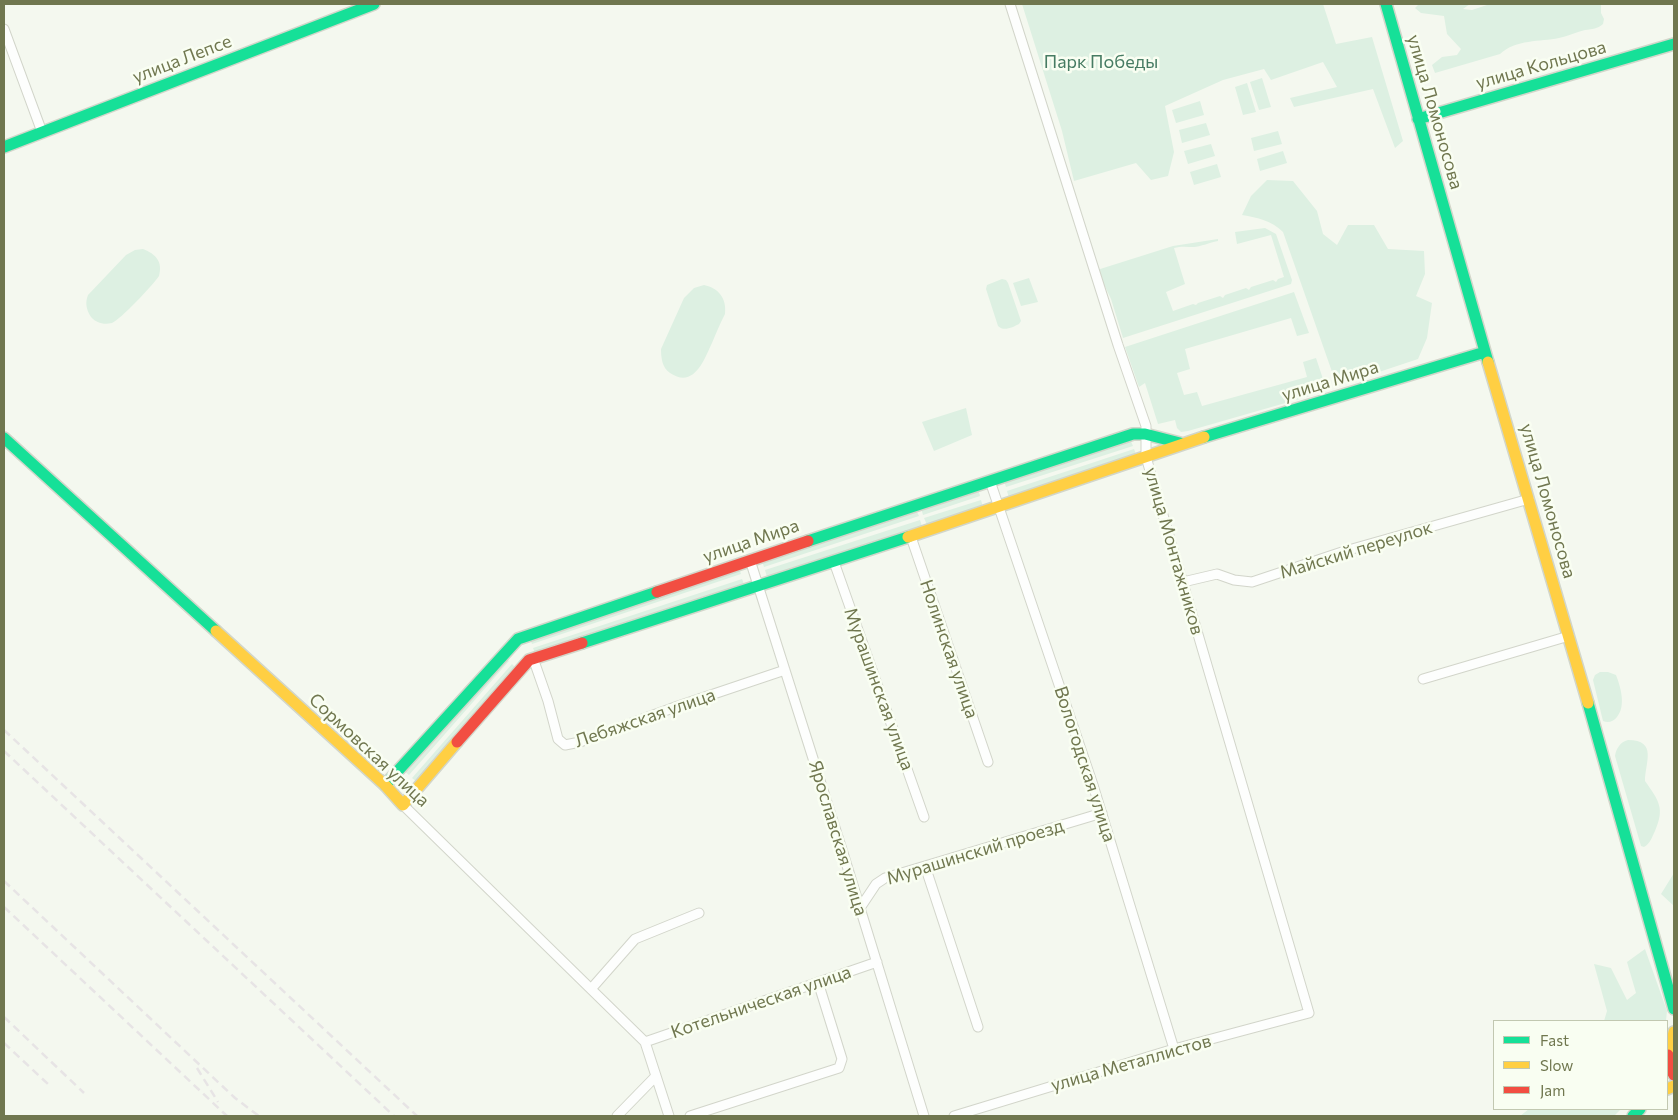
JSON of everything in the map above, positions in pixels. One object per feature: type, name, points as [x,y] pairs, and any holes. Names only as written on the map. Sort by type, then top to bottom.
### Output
[{"type":"main road","name":"улица Лепсе","points":[[4,147],[374,4]]},
{"type":"main road","name":"улица Ломоносова","points":[[1386,4],[1485,352],[1569,636],[1674,1009]]},
{"type":"main road","name":"улица Кольцова","points":[[1418,119],[1674,44]]},
{"type":"main road","name":"улица Мира","points":[[402,805],[529,660],[533,658],[910,537],[1185,443],[1485,352]]},
{"type":"main road","name":"улица Мира","points":[[384,785],[518,639],[750,560],[1133,434],[1147,434],[1170,442],[1185,443]]},
{"type":"main road","name":"Сормовская улица","points":[[4,438],[384,785],[402,805]]},
{"type":"main road","points":[[1674,1032],[1668,1064],[1670,1071],[1674,1075]]},
{"type":"street","name":"улица Монтажников","points":[[1010,4],[1118,345],[1146,426],[1146,457],[1309,1014]]},
{"type":"street","points":[[4,30],[42,132]]},
{"type":"street","name":"Вологодская улица","points":[[990,481],[1102,813],[1174,1049]]},
{"type":"street","name":"Майский переулок","points":[[1183,582],[1217,574],[1234,580],[1252,582],[1345,551],[1529,499]]},
{"type":"street","name":"Нолинская улица","points":[[910,537],[988,762]]},
{"type":"street","name":"Ярославская улица","points":[[750,560],[924,1116]]},
{"type":"street","name":"Мурашинская улица","points":[[834,562],[924,817]]},
{"type":"street","points":[[1423,679],[1569,636]]},
{"type":"street","name":"Лебяжская улица","points":[[533,658],[548,701],[558,739],[565,745],[580,742],[785,670]]},
{"type":"street","name":"Сормовская улица","points":[[402,805],[646,1042],[669,1116]]},
{"type":"street","name":"Мурашинский проезд","points":[[860,908],[876,884],[885,878],[1102,813]]},
{"type":"street","points":[[925,866],[978,1027]]},
{"type":"street","points":[[592,989],[635,940],[699,913]]},
{"type":"street","name":"Котельническая улица","points":[[646,1042],[877,962]]},
{"type":"street","points":[[690,1116],[839,1068],[842,1059],[818,982]]},
{"type":"street","name":"улица Металлистов","points":[[954,1116],[1174,1049],[1309,1014]]},
{"type":"street","points":[[617,1116],[656,1076]]},
{"type":"green space","name":"Парк Победы","points":[[1022,4],[1323,4],[1336,44],[1372,37],[1403,141],[1395,148],[1373,89],[1294,107],[1290,98],[1337,87],[1323,62],[1271,80],[1264,69],[1223,80],[1165,106],[1174,152],[1168,176],[1151,180],[1136,163],[1074,181],[1062,131]]},
{"type":"green space","points":[[1419,4],[1470,4],[1463,9],[1472,10],[1490,4],[1601,4],[1601,13],[1604,19],[1603,24],[1599,27],[1559,38],[1521,43],[1506,49],[1500,54],[1435,73],[1432,65],[1442,57],[1457,55],[1461,49],[1447,34],[1444,16],[1421,13],[1415,8]]},
{"type":"green space","points":[[1262,78],[1271,107],[1259,110],[1250,82]]},
{"type":"green space","points":[[1247,83],[1256,112],[1243,115],[1235,87]]},
{"type":"green space","points":[[1200,101],[1204,115],[1176,123],[1172,110]]},
{"type":"green space","points":[[1206,123],[1210,135],[1182,143],[1179,130]]},
{"type":"green space","points":[[1278,131],[1282,144],[1254,151],[1251,138]]},
{"type":"green space","points":[[1211,144],[1215,156],[1188,164],[1184,151]]},
{"type":"green space","points":[[1283,151],[1287,163],[1260,171],[1257,159]]},
{"type":"green space","points":[[1217,164],[1221,177],[1194,185],[1190,172]]},
{"type":"green space","points":[[1267,180],[1293,181],[1317,211],[1323,234],[1337,245],[1348,225],[1374,225],[1388,249],[1424,251],[1425,274],[1416,296],[1432,303],[1427,338],[1418,359],[1337,386],[1283,232],[1269,222],[1242,215],[1251,196]]},
{"type":"green space","points":[[1265,228],[1276,234],[1292,280],[1291,284],[1123,338],[1111,299],[1097,270],[1173,246],[1218,239],[1218,241],[1196,247],[1174,248],[1185,284],[1166,292],[1173,311],[1220,296],[1223,298],[1225,295],[1246,288],[1249,290],[1251,287],[1273,280],[1276,282],[1284,277],[1271,235],[1237,244],[1235,232]]},
{"type":"green space","points":[[143,249],[152,253],[157,259],[160,267],[159,276],[122,316],[112,323],[106,324],[95,321],[87,309],[86,300],[88,295],[126,255],[135,250]]},
{"type":"green space","points":[[1029,278],[1038,302],[1021,306],[1013,283]]},
{"type":"green space","points":[[1002,279],[1008,283],[1021,321],[1019,324],[1006,329],[998,326],[986,289],[987,285]]},
{"type":"green space","points":[[704,285],[709,286],[721,295],[725,304],[725,314],[702,364],[692,375],[678,377],[665,368],[661,349],[684,298],[694,288]]},
{"type":"green space","points":[[1294,292],[1309,333],[1297,336],[1291,318],[1185,349],[1190,369],[1177,373],[1184,395],[1197,392],[1202,406],[1307,377],[1303,362],[1316,358],[1327,391],[1188,431],[1181,432],[1177,428],[1175,420],[1158,424],[1145,383],[1139,387],[1125,347]]},
{"type":"green space","points":[[966,408],[972,435],[934,451],[922,422]]},
{"type":"green space","points":[[1130,439],[1133,446],[1006,487],[1004,481]]},
{"type":"green space","points":[[1134,449],[1136,454],[1009,498],[1007,491]]},
{"type":"green space","points":[[978,489],[980,496],[923,515],[921,508]]},
{"type":"green space","points":[[981,500],[983,507],[927,525],[924,518]]},
{"type":"green space","points":[[916,510],[919,516],[764,567],[762,561]]},
{"type":"green space","points":[[920,520],[922,526],[767,577],[765,570]]},
{"type":"green space","points":[[739,568],[741,574],[532,644],[530,640]]},
{"type":"green space","points":[[742,579],[744,584],[535,653],[533,648]]},
{"type":"green space","points":[[505,658],[509,661],[409,775],[404,771]]},
{"type":"green space","points":[[512,664],[517,669],[417,782],[412,778]]},
{"type":"green space","points":[[1600,672],[1616,675],[1621,691],[1620,713],[1610,722],[1603,721],[1593,680],[1595,675]]},
{"type":"green space","points":[[1628,740],[1637,741],[1647,748],[1648,760],[1645,781],[1654,794],[1660,810],[1655,831],[1644,847],[1641,846],[1615,756],[1619,746]]},
{"type":"green space","points":[[1674,873],[1674,906],[1661,894]]},
{"type":"green space","points":[[1645,949],[1667,1011],[1666,1020],[1604,1020],[1607,1011],[1594,964],[1611,968],[1627,1000],[1636,993],[1627,962]]},
{"type":"green space","points":[[1528,1110],[1620,1110],[1614,1116],[1520,1116]]},
{"type":"railway","points":[[4,730],[417,1116]]},
{"type":"railway","points":[[4,751],[394,1116]]},
{"type":"railway","points":[[4,881],[235,1098],[259,1116]]},
{"type":"railway","points":[[4,907],[227,1116]]},
{"type":"railway","points":[[4,1017],[84,1093]]},
{"type":"railway","points":[[4,1043],[49,1085]]},
{"type":"railway","points":[[197,1068],[218,1102]]},
{"type":"traffic: fast","points":[[4,147],[374,4]]},
{"type":"traffic: fast","points":[[1386,4],[1488,362]]},
{"type":"traffic: fast","points":[[1418,119],[1674,44]]},
{"type":"traffic: fast","points":[[1204,437],[1485,352]]},
{"type":"traffic: fast","points":[[808,541],[1133,434],[1145,434],[1180,443]]},
{"type":"traffic: fast","points":[[4,438],[216,631]]},
{"type":"traffic: fast","points":[[582,643],[908,537]]},
{"type":"traffic: fast","points":[[385,785],[518,639],[657,592]]},
{"type":"traffic: fast","points":[[1588,703],[1674,1009]]},
{"type":"traffic: fast","points":[[1633,1116],[1639,1110]]},
{"type":"traffic: slow","points":[[1488,362],[1588,703]]},
{"type":"traffic: slow","points":[[908,537],[1204,437]]},
{"type":"traffic: slow","points":[[216,631],[385,785],[403,805],[457,742]]},
{"type":"traffic: slow","points":[[1670,1050],[1674,1032]]},
{"type":"traffic: slow","points":[[1668,1089],[1674,1086]]},
{"type":"traffic: jam","points":[[657,592],[808,541]]},
{"type":"traffic: jam","points":[[457,742],[529,660],[582,643]]},
{"type":"traffic: jam","points":[[1668,1055],[1669,1066],[1674,1075]]}]
